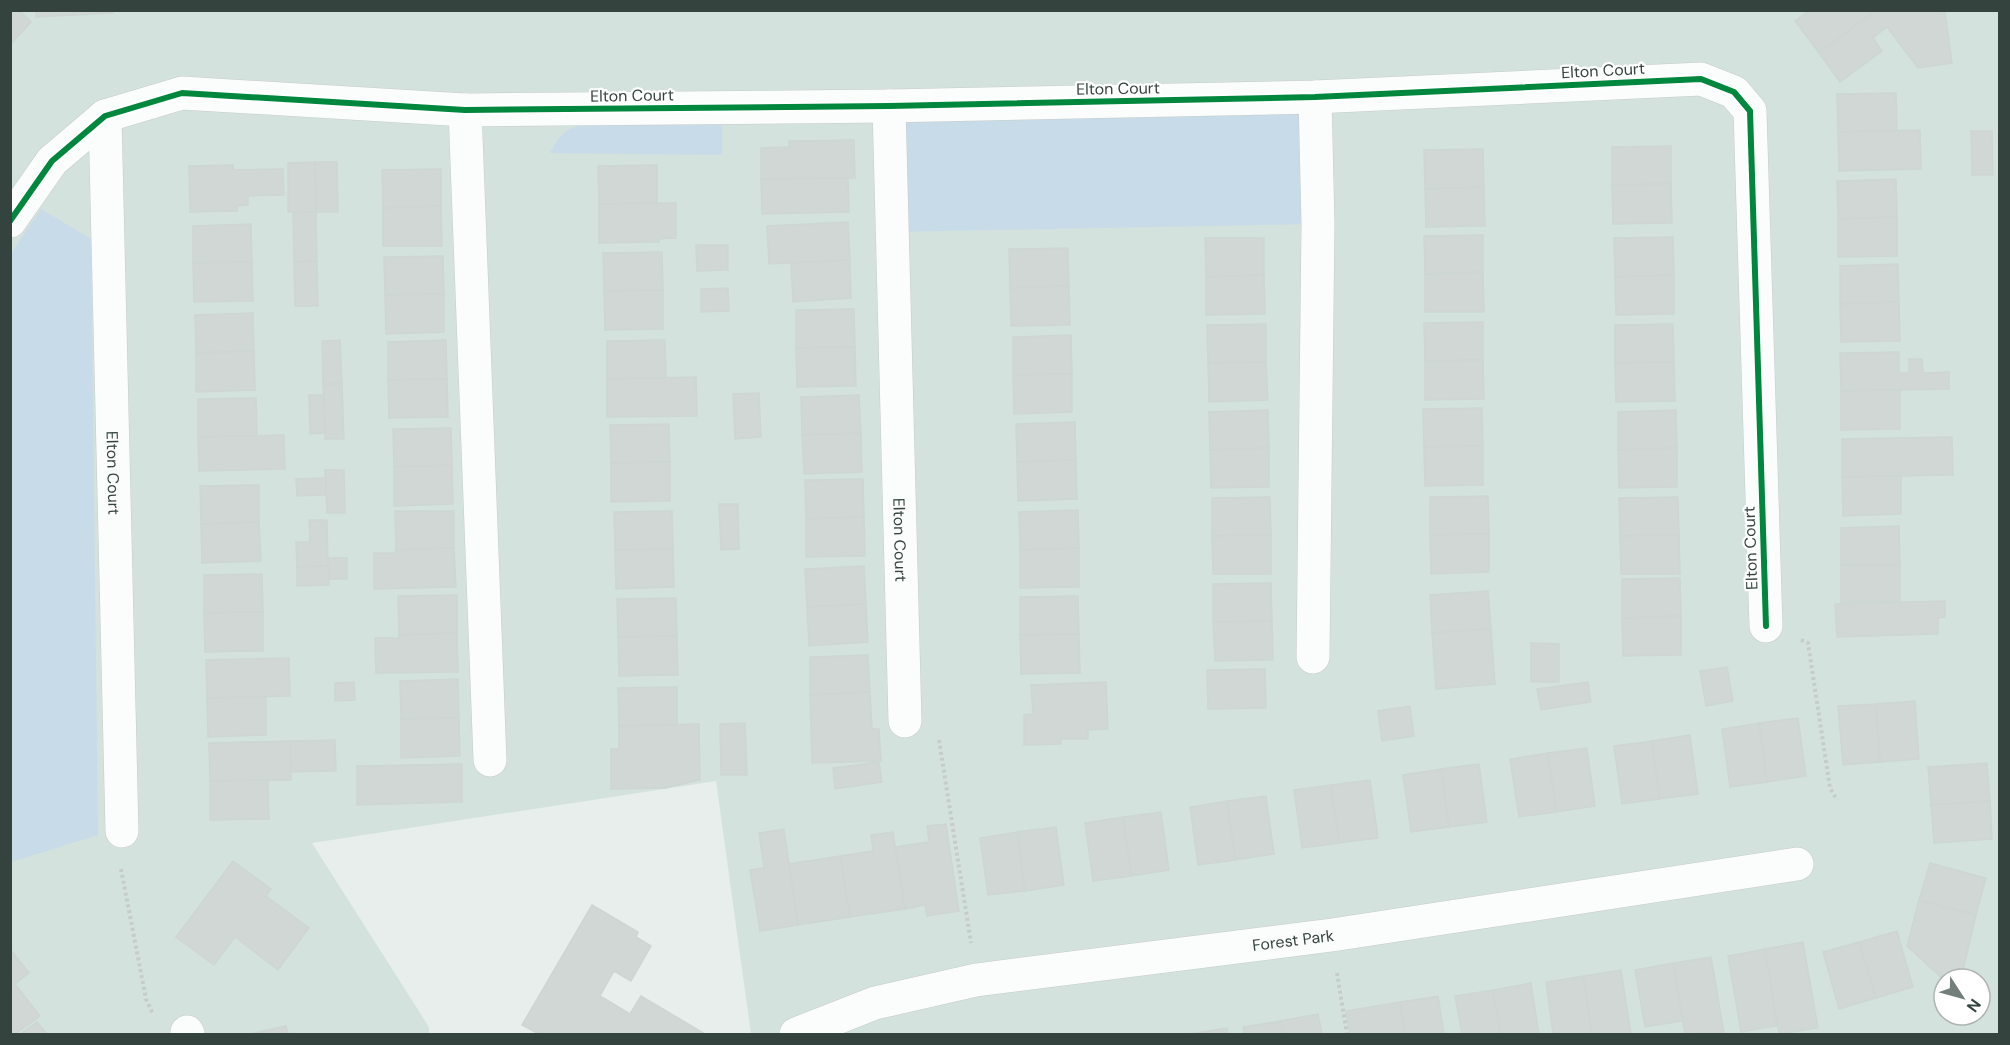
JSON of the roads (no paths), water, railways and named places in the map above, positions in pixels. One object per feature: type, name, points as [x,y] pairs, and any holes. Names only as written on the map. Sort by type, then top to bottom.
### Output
[{"type":"street","name":"Elton Court","points":[[10,221],[52,161],[105,116],[182,93],[465,110],[889,106],[1316,97],[1701,79],[1734,92],[1750,111],[1766,626]]},
{"type":"street","points":[[1313,657],[1318,224],[1316,97]]},
{"type":"street","name":"Elton Court","points":[[889,106],[905,721]]},
{"type":"street","points":[[465,110],[490,760]]},
{"type":"street","name":"Elton Court","points":[[105,116],[122,831]]},
{"type":"street","name":"Forest Park","points":[[796,1035],[875,1003],[976,980],[1332,935],[1797,864]]}]
